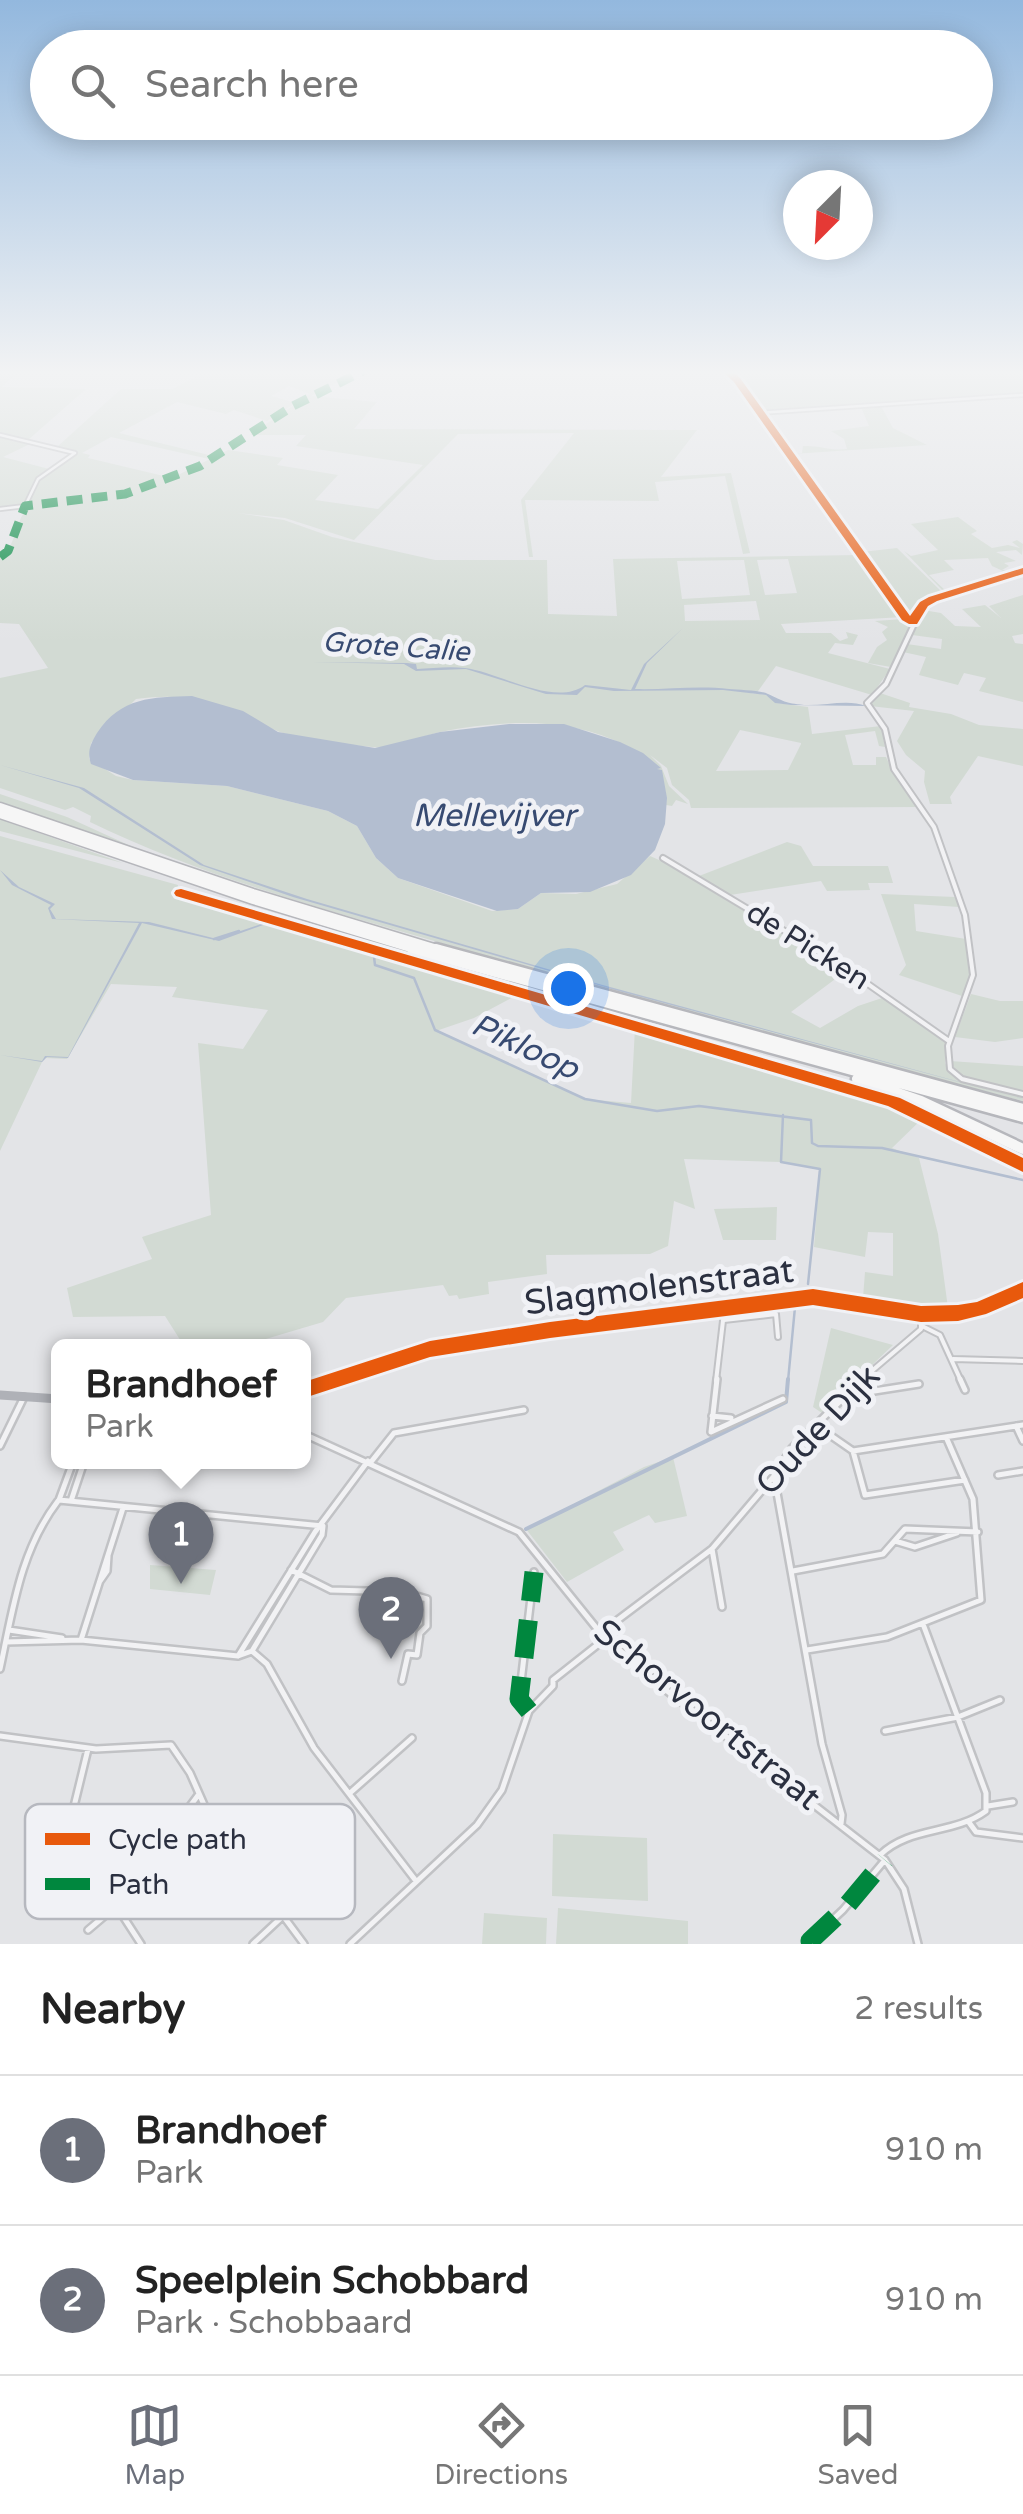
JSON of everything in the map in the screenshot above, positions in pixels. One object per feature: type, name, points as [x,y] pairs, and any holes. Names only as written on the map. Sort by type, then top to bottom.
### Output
[{"type":"highway","points":[[0,811],[300,915],[1023,1118]]},
{"type":"highway","points":[[0,811],[315,913],[1023,1110]]},
{"type":"highway","points":[[823,1064],[921,1102],[1023,1149]]},
{"type":"street","points":[[0,509],[25,506],[38,478],[62,462]]},
{"type":"street","points":[[795,462],[904,616],[914,622]]},
{"type":"street","points":[[1023,571],[928,602],[914,622],[886,684],[867,704],[885,729],[894,770],[934,827],[965,915],[973,975],[948,1059],[956,1076],[1023,1094]]},
{"type":"street","name":"de Picken","points":[[662,858],[838,963],[950,1042]]},
{"type":"street","points":[[180,893],[894,1102],[1023,1166]]},
{"type":"street","name":"Slagmolenstraat","points":[[311,1388],[454,1344],[813,1297],[921,1314],[979,1309],[1023,1290]]},
{"type":"street","points":[[725,1307],[711,1432],[784,1399]]},
{"type":"street","points":[[724,1320],[776,1314],[778,1336]]},
{"type":"street","points":[[921,1314],[922,1326],[940,1335],[964,1390]]},
{"type":"street","name":"Oude Dijk","points":[[350,1944],[477,1825],[494,1804],[529,1711],[553,1686],[553,1680],[712,1549],[814,1424],[922,1326]]},
{"type":"street","points":[[950,1359],[1023,1361]]},
{"type":"street","points":[[863,1378],[868,1392],[919,1384]]},
{"type":"street","points":[[0,1396],[51,1398]]},
{"type":"street","points":[[0,1446],[13,1426],[24,1396]]},
{"type":"street","points":[[238,1656],[323,1526],[394,1433],[524,1410]]},
{"type":"street","points":[[712,1416],[731,1418]]},
{"type":"street","points":[[814,1424],[853,1451],[866,1495],[966,1480]]},
{"type":"street","points":[[853,1451],[1019,1425],[1023,1441]]},
{"type":"street","name":"Schorvoortstraat","points":[[311,1437],[519,1532],[602,1636],[662,1688],[882,1857],[904,1889],[918,1944]]},
{"type":"street","points":[[806,1650],[878,1639],[981,1600],[978,1532],[966,1480],[946,1437]]},
{"type":"street","points":[[0,1668],[28,1546],[60,1500],[71,1469]]},
{"type":"street","points":[[71,1500],[82,1469]]},
{"type":"street","points":[[998,1475],[1023,1471]]},
{"type":"street","points":[[774,1476],[822,1744],[842,1815],[841,1824]]},
{"type":"street","points":[[60,1500],[323,1526]]},
{"type":"street","points":[[81,1640],[100,1581],[107,1571],[124,1506]]},
{"type":"street","points":[[793,1571],[883,1554],[906,1528],[978,1532]]},
{"type":"street","points":[[895,1541],[915,1547],[957,1533]]},
{"type":"street","points":[[712,1549],[722,1608]]},
{"type":"street","points":[[294,1572],[331,1590],[403,1592],[428,1601],[427,1626],[420,1633],[417,1655],[408,1654],[402,1682]]},
{"type":"street","points":[[529,1711],[519,1699],[534,1572]]},
{"type":"street","points":[[923,1624],[986,1793],[987,1809]]},
{"type":"street","points":[[8,1630],[66,1640]]},
{"type":"street","points":[[252,1651],[254,1636]]},
{"type":"street","points":[[6,1642],[81,1640],[238,1656],[252,1651]]},
{"type":"street","points":[[252,1651],[268,1664],[302,1730],[416,1881]]},
{"type":"street","points":[[885,1731],[958,1717],[1000,1700]]},
{"type":"street","points":[[0,1736],[43,1738],[88,1749],[128,1743],[170,1744],[203,1804]]},
{"type":"street","points":[[350,1793],[412,1738]]},
{"type":"street","points":[[75,1804],[88,1749]]},
{"type":"street","points":[[192,1804],[199,1794]]},
{"type":"street","points":[[812,1944],[810,1940],[832,1922],[893,1838],[968,1821],[987,1809],[1013,1802]]},
{"type":"street","points":[[968,1821],[976,1832],[1023,1838]]},
{"type":"street","points":[[88,1930],[102,1919]]},
{"type":"street","points":[[125,1919],[141,1944]]},
{"type":"street","points":[[253,1944],[281,1919]]},
{"type":"street","points":[[286,1919],[304,1944]]},
{"type":"shaded area","points":[[0,462],[21,462],[49,469],[62,462],[104,462],[172,478],[205,462],[280,462],[277,465],[338,475],[315,500],[378,509],[423,465],[401,462],[431,462],[354,540],[285,518],[237,513],[284,520],[332,537],[435,560],[547,560],[548,614],[617,616],[613,559],[858,555],[903,617],[781,624],[786,633],[831,633],[840,641],[848,638],[846,632],[858,635],[853,645],[835,643],[828,653],[890,669],[872,695],[776,666],[756,693],[777,703],[808,707],[812,734],[881,726],[885,747],[879,746],[875,731],[845,735],[853,765],[876,765],[876,757],[886,757],[920,807],[691,808],[689,800],[672,785],[667,768],[650,755],[661,766],[669,786],[688,804],[676,800],[672,806],[666,805],[661,778],[642,756],[605,736],[582,729],[511,723],[440,732],[389,747],[372,747],[295,736],[208,703],[177,697],[136,699],[91,743],[89,759],[116,776],[133,780],[227,786],[328,811],[357,826],[376,858],[398,878],[492,911],[518,909],[541,893],[576,894],[617,884],[650,856],[682,870],[846,971],[791,1012],[820,1028],[858,1006],[885,997],[946,1041],[945,1063],[954,1077],[1023,1096],[1023,1101],[668,1007],[316,906],[178,860],[90,822],[91,816],[73,807],[65,810],[0,788],[0,678],[48,668],[19,624],[0,623],[0,558],[30,506],[27,503],[35,483],[23,504],[0,509]],"holes":[[[788,559],[797,593],[765,595],[757,560]],[[744,560],[750,595],[682,599],[677,561]],[[756,601],[760,620],[685,621],[684,605]],[[740,730],[801,743],[788,770],[716,771]]]},
{"type":"shaded area","points":[[551,462],[673,462],[661,477],[731,473],[750,553],[743,554],[725,476],[655,482],[659,501],[525,500],[533,557],[529,557],[521,500]]},
{"type":"shaded area","points":[[958,517],[977,531],[971,534],[992,548],[1020,548],[1012,542],[1017,540],[1023,544],[1022,555],[1016,550],[996,552],[1016,561],[1004,563],[1009,566],[1002,570],[1016,571],[1001,576],[997,574],[1003,571],[992,566],[988,558],[944,560],[954,570],[929,575],[952,592],[945,593],[904,551],[911,556],[938,550],[911,524]]},
{"type":"shaded area","points":[[854,545],[862,552],[897,548],[944,594],[922,603],[913,617],[906,617]]},
{"type":"shaded area","points":[[1023,595],[1023,634],[1012,636],[1015,643],[1023,644],[1023,702],[979,691],[986,678],[964,673],[958,685],[919,675],[926,657],[903,652],[907,644],[941,649],[942,639],[912,635],[923,610],[941,613],[955,626],[981,627],[962,609],[985,605],[1001,618],[989,606]]},
{"type":"shaded area","points":[[904,619],[909,626],[891,667],[868,663],[877,647],[887,640],[882,632],[888,627],[875,621]]},
{"type":"shaded area","points":[[880,693],[910,703],[909,707],[951,714],[979,725],[1023,729],[1023,766],[978,756],[950,797],[952,804],[930,804],[925,771],[897,741],[914,711],[870,706]]},
{"type":"shaded area","points":[[0,794],[67,817],[146,853],[0,803]]},
{"type":"shaded area","points":[[0,819],[123,863],[0,831]]},
{"type":"shaded area","points":[[0,836],[178,885],[177,894],[517,995],[474,1018],[436,1031],[585,1099],[631,1103],[635,1028],[883,1101],[924,1117],[892,1148],[919,1158],[938,1234],[948,1308],[921,1308],[863,1298],[865,1272],[893,1276],[893,1233],[868,1232],[865,1257],[814,1247],[820,1169],[781,1162],[684,1159],[695,1209],[674,1201],[668,1246],[650,1254],[546,1255],[547,1274],[488,1282],[489,1294],[459,1299],[457,1295],[449,1296],[443,1285],[346,1298],[323,1322],[266,1339],[180,1339],[165,1316],[73,1317],[67,1288],[152,1259],[142,1237],[211,1215],[198,1043],[243,1049],[268,1010],[172,997],[177,987],[111,984],[67,1059],[45,1058],[42,1062],[0,1151]]},
{"type":"shaded area","points":[[787,842],[801,846],[813,866],[888,866],[893,883],[868,883],[870,890],[827,891],[821,881],[730,895],[699,876]]},
{"type":"shaded area","points":[[881,894],[955,897],[959,907],[914,904],[916,931],[966,939],[971,972],[962,996],[899,975],[906,965]]},
{"type":"shaded area","points":[[971,994],[1000,1001],[1023,1001],[1023,1038],[995,1042],[955,1037]]},
{"type":"shaded area","points":[[950,1061],[1023,1066],[1023,1093],[960,1077]]},
{"type":"shaded area","points":[[777,1207],[776,1240],[723,1240],[714,1209]]},
{"type":"shaded area","points":[[831,1328],[893,1345],[822,1413],[813,1407]]},
{"type":"shaded area","points":[[673,1457],[687,1516],[655,1523],[649,1515],[613,1532],[624,1550],[567,1582],[526,1529],[644,1467]]},
{"type":"shaded area","points":[[150,1565],[216,1570],[210,1595],[150,1589]]},
{"type":"shaded area","points":[[553,1834],[647,1838],[648,1901],[552,1896]]},
{"type":"shaded area","points":[[558,1908],[688,1921],[688,1944],[556,1944]]},
{"type":"shaded area","points":[[484,1913],[547,1918],[546,1944],[482,1944]]},
{"type":"water","points":[[683,628],[647,663],[635,689],[717,688],[760,692],[797,704],[866,706],[791,705],[775,703],[766,695],[723,690],[614,691],[585,687],[577,695],[546,694],[466,669],[416,671],[404,664],[313,662],[407,663],[416,664],[417,669],[465,668],[558,693],[585,685],[631,690],[644,664]]},
{"type":"water","name":"Mellevijver","points":[[192,696],[243,711],[278,732],[375,748],[440,732],[509,724],[564,724],[620,742],[643,753],[661,768],[657,769],[662,770],[667,798],[665,824],[655,850],[631,875],[590,892],[541,893],[518,909],[497,911],[398,878],[376,858],[357,826],[328,811],[227,786],[133,780],[91,764],[89,752],[93,741],[116,712],[138,701]]},
{"type":"water","points":[[0,765],[84,788],[204,865],[307,899],[599,984],[1023,1099],[615,990],[293,897],[200,865],[79,788]]},
{"type":"water","points":[[0,870],[19,887],[55,904],[50,909],[56,919],[149,922],[217,939],[267,922],[376,956],[266,924],[219,941],[142,923],[68,1058],[47,1057],[42,1062],[0,1055],[42,1061],[45,1056],[68,1057],[139,923],[52,919],[48,908],[51,905],[12,885]]},
{"type":"waterway","name":"Pikloop","points":[[289,929],[339,945]]},
{"type":"waterway","name":"Pikloop","points":[[214,939],[239,931]]},
{"type":"waterway","name":"Pikloop","points":[[374,957],[375,965],[414,978],[435,1030],[585,1099],[657,1111],[699,1106],[783,1116]]},
{"type":"waterway","name":"Pikloop","points":[[783,1116],[811,1120],[812,1143],[818,1146],[882,1148],[1023,1180]]},
{"type":"waterway","points":[[783,1116],[781,1162],[820,1169],[808,1284]]},
{"type":"waterway","points":[[788,1381],[795,1307]]},
{"type":"waterway","points":[[526,1529],[786,1402],[788,1379]]},
{"type":"marked path","points":[[0,557],[8,551],[25,506],[125,494],[207,462]]},
{"type":"marked path","points":[[529,1711],[519,1699],[534,1572]]},
{"type":"marked path","points":[[812,1944],[810,1941],[843,1910],[885,1860]]},
{"type":"cycle path","points":[[795,462],[906,618],[913,622],[924,604],[933,599],[1023,571]]},
{"type":"cycle path","points":[[181,893],[894,1102],[1023,1166]]},
{"type":"cycle path","points":[[311,1388],[430,1349],[550,1330],[813,1297],[921,1314],[958,1313],[979,1309],[1023,1290]]},
{"type":"place","name":"Brandhoef","points":[[181,1584]]},
{"type":"place","name":"Speelplein Schobbard","points":[[391,1659]]},
{"type":"water label","name":"Grote Calie","points":[[396,647]]}]
